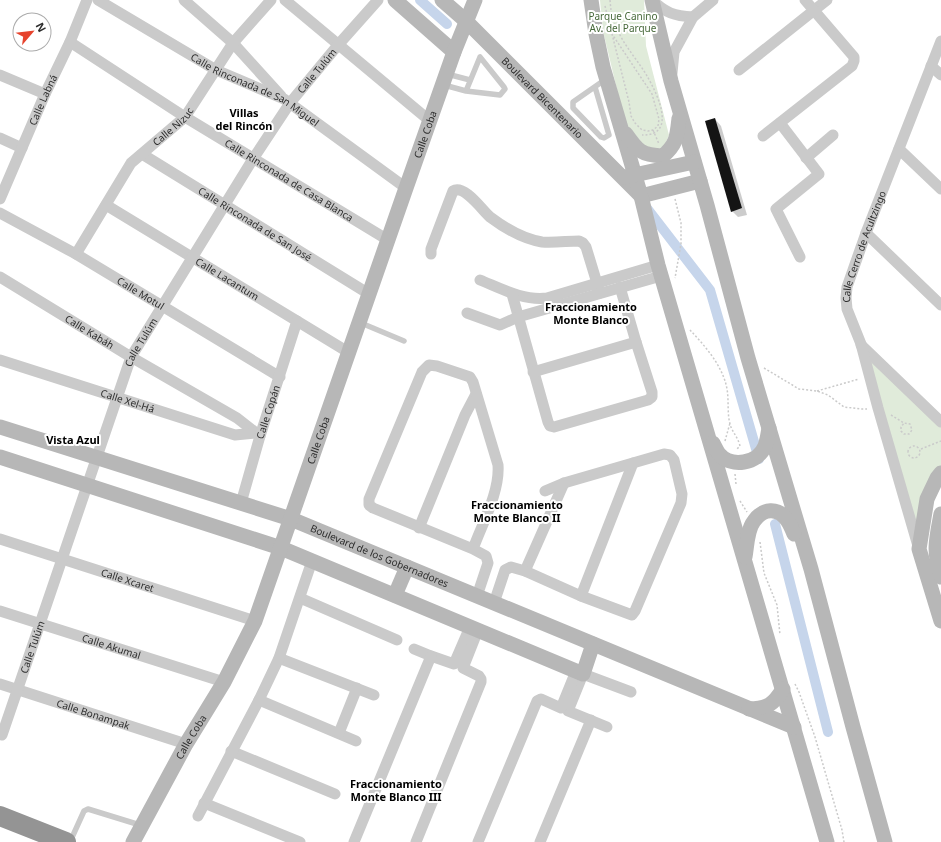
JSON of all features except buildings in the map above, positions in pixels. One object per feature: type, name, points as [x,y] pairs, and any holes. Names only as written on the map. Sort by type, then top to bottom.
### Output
[{"type":"highway","points":[[0,816],[66,842]]},
{"type":"main road","points":[[396,0],[454,52]]},
{"type":"main road","name":"Boulevard Bicentenario","points":[[442,0],[629,176]]},
{"type":"main road","name":"Calle Coba","points":[[134,842],[186,744],[224,682],[256,622],[348,352],[454,52],[475,0]]},
{"type":"main road","points":[[591,0],[601,83],[629,124],[636,148],[648,155],[663,156],[672,148],[677,138],[680,111]]},
{"type":"main road","points":[[652,0],[671,81],[700,180],[748,358],[811,569],[885,842]]},
{"type":"main road","points":[[629,124],[629,176],[641,196],[659,270],[745,563],[788,685],[794,727],[827,842]]},
{"type":"main road","points":[[629,176],[694,162]]},
{"type":"main road","points":[[641,196],[700,180]]},
{"type":"main road","name":"Boulevard de los Gobernadores","points":[[0,427],[291,519],[794,727]]},
{"type":"main road","points":[[706,432],[720,455],[738,463],[748,461],[759,456],[765,447],[769,427]]},
{"type":"main road","points":[[0,457],[281,548],[579,672],[593,644]]},
{"type":"main road","points":[[941,473],[927,499],[919,549],[941,621]]},
{"type":"main road","points":[[745,563],[748,536],[753,521],[764,511],[772,510],[781,513],[788,520],[811,569]]},
{"type":"main road","points":[[941,514],[939,537],[935,547],[936,561],[941,577]]},
{"type":"main road","points":[[395,596],[407,567]]},
{"type":"main road","points":[[749,709],[760,708],[773,703],[788,685]]},
{"type":"street","name":"Calle Labná","points":[[0,199],[45,94],[70,42],[87,0]]},
{"type":"street","name":"Calle Rinconada de San Miguel","points":[[98,0],[216,70],[287,101],[406,188]]},
{"type":"street","points":[[184,0],[233,43],[287,101]]},
{"type":"street","name":"Calle Nizuc","points":[[76,254],[131,163],[185,117],[233,43],[271,0]]},
{"type":"street","points":[[285,0],[430,121]]},
{"type":"street","name":"Calle Tulúm","points":[[2,735],[131,357],[254,159],[287,101],[378,0]]},
{"type":"street","points":[[652,0],[672,14],[693,17]]},
{"type":"street","points":[[671,81],[674,52],[693,17],[714,0]]},
{"type":"street","points":[[762,136],[852,66],[854,61],[854,57],[805,0]]},
{"type":"street","points":[[739,70],[827,0]]},
{"type":"street","name":"Calle Cerro de Acultzingo","points":[[919,549],[861,344],[847,309],[846,298],[847,287],[866,233],[941,41]]},
{"type":"street","name":"Calle Rinconada de Casa Blanca","points":[[70,42],[185,117],[388,240]]},
{"type":"street","points":[[931,66],[941,75]]},
{"type":"street","points":[[0,75],[45,94]]},
{"type":"street","points":[[780,122],[818,174],[776,209],[800,257]]},
{"type":"street","points":[[806,158],[833,135]]},
{"type":"street","points":[[0,138],[22,148]]},
{"type":"street","points":[[899,148],[941,189]]},
{"type":"street","name":"Calle Rinconada de San José","points":[[142,154],[369,294]]},
{"type":"street","points":[[431,254],[431,249],[453,191],[456,189],[461,189],[489,216],[514,234],[542,242],[579,241],[583,243],[586,247],[599,288]]},
{"type":"street","name":"Calle Lacantum","points":[[106,205],[348,352]]},
{"type":"street","name":"Calle Motul","points":[[0,213],[76,254],[280,377]]},
{"type":"street","points":[[866,233],[941,305]]},
{"type":"street","points":[[480,280],[512,294],[537,299],[599,288],[620,288],[659,270]]},
{"type":"street","points":[[467,313],[500,325],[599,288],[659,270]]},
{"type":"street","name":"Calle Kabáh","points":[[0,277],[131,357],[237,418],[258,435]]},
{"type":"street","points":[[512,294],[548,422],[550,426],[554,427],[648,400],[652,397],[652,392],[620,288]]},
{"type":"street","name":"Calle Copán","points":[[241,504],[258,435],[280,377],[297,321]]},
{"type":"street","points":[[533,372],[636,342]]},
{"type":"street","points":[[861,344],[941,422]]},
{"type":"street","name":"Calle Xel-Há","points":[[0,360],[235,435],[258,435]]},
{"type":"street","points":[[472,549],[497,487],[498,465],[473,382],[470,377],[429,365],[422,372],[369,499],[369,505],[486,556],[488,562],[477,596]]},
{"type":"street","points":[[419,528],[465,415],[476,394]]},
{"type":"street","points":[[494,603],[506,570],[511,567],[525,571],[581,596],[632,615],[681,503],[682,494],[674,460],[670,455],[664,454],[564,483],[545,491]]},
{"type":"street","points":[[581,596],[632,463]]},
{"type":"street","points":[[525,571],[564,483]]},
{"type":"street","name":"Calle Xcaret","points":[[0,539],[256,622]]},
{"type":"street","points":[[198,816],[259,700],[279,658],[315,562]]},
{"type":"street","points":[[302,599],[397,640]]},
{"type":"street","name":"Calle Akumal","points":[[0,611],[224,682]]},
{"type":"street","points":[[458,666],[474,629]]},
{"type":"street","points":[[414,648],[458,666],[479,676],[481,679],[416,842]]},
{"type":"street","points":[[354,842],[431,656]]},
{"type":"street","points":[[279,658],[374,695]]},
{"type":"street","points":[[565,710],[579,672],[631,692]]},
{"type":"street","name":"Calle Bonampak","points":[[0,684],[186,744]]},
{"type":"street","points":[[339,733],[357,688]]},
{"type":"street","points":[[478,842],[538,701],[541,699],[608,727]]},
{"type":"street","points":[[259,700],[356,741]]},
{"type":"street","points":[[540,842],[591,720]]},
{"type":"street","points":[[231,751],[335,794]]},
{"type":"street","points":[[204,803],[300,842]]},
{"type":"lane","points":[[444,80],[466,90],[500,95],[505,89],[480,57],[466,90]]},
{"type":"lane","points":[[444,80],[470,80]]},
{"type":"lane","points":[[601,83],[609,134],[604,138],[601,137],[573,108],[573,102],[601,83]]},
{"type":"lane","points":[[359,322],[404,342]]},
{"type":"lane","points":[[69,842],[84,811],[88,809],[142,826]]},
{"type":"path","points":[[603,0],[629,102],[629,124],[635,123],[642,130],[653,130],[658,126],[659,119],[652,94],[627,54],[612,34]]},
{"type":"path","points":[[610,0],[612,18],[620,36],[648,76],[658,99],[664,119],[662,127],[655,133],[650,135],[642,135],[638,132]]},
{"type":"path","points":[[675,283],[681,244]]},
{"type":"path","points":[[687,326],[707,349],[724,377],[727,390],[730,423],[724,444]]},
{"type":"path","points":[[748,358],[799,389],[817,391],[828,395],[844,407],[861,409],[878,408]]},
{"type":"path","points":[[817,391],[869,376]]},
{"type":"path","points":[[730,423],[739,440],[740,446],[735,450],[732,450],[736,488]]},
{"type":"path","points":[[904,423],[908,423],[912,426],[912,430],[909,434],[904,434],[901,431],[901,427],[904,423]]},
{"type":"path","points":[[920,450],[941,441]]},
{"type":"path","points":[[914,446],[920,450],[920,454],[917,457],[910,456],[908,452],[910,447],[914,446]]},
{"type":"path","points":[[739,498],[759,532],[764,573],[778,605],[780,640]]},
{"type":"path","points":[[788,685],[799,692],[815,737],[842,830],[844,842]]},
{"type":"green space","name":"Parque Canino Av. del Parque","points":[[600,0],[644,0],[646,46],[669,135],[664,147],[649,151],[625,123],[603,31]]},
{"type":"green space","points":[[861,344],[941,422],[941,473],[919,549]]},
{"type":"waterway","points":[[420,0],[447,24]]},
{"type":"waterway","points":[[646,207],[710,290],[759,459]]},
{"type":"waterway","points":[[775,524],[828,732]]},
{"type":"district","name":"Villas del Rincón","points":[[244,119]]},
{"type":"district","name":"Fraccionamiento Monte Blanco","points":[[591,313]]},
{"type":"district","name":"Vista Azul","points":[[73,440]]},
{"type":"district","name":"Fraccionamiento Monte Blanco II","points":[[517,511]]},
{"type":"district","name":"Fraccionamiento Monte Blanco III","points":[[396,790]]}]
